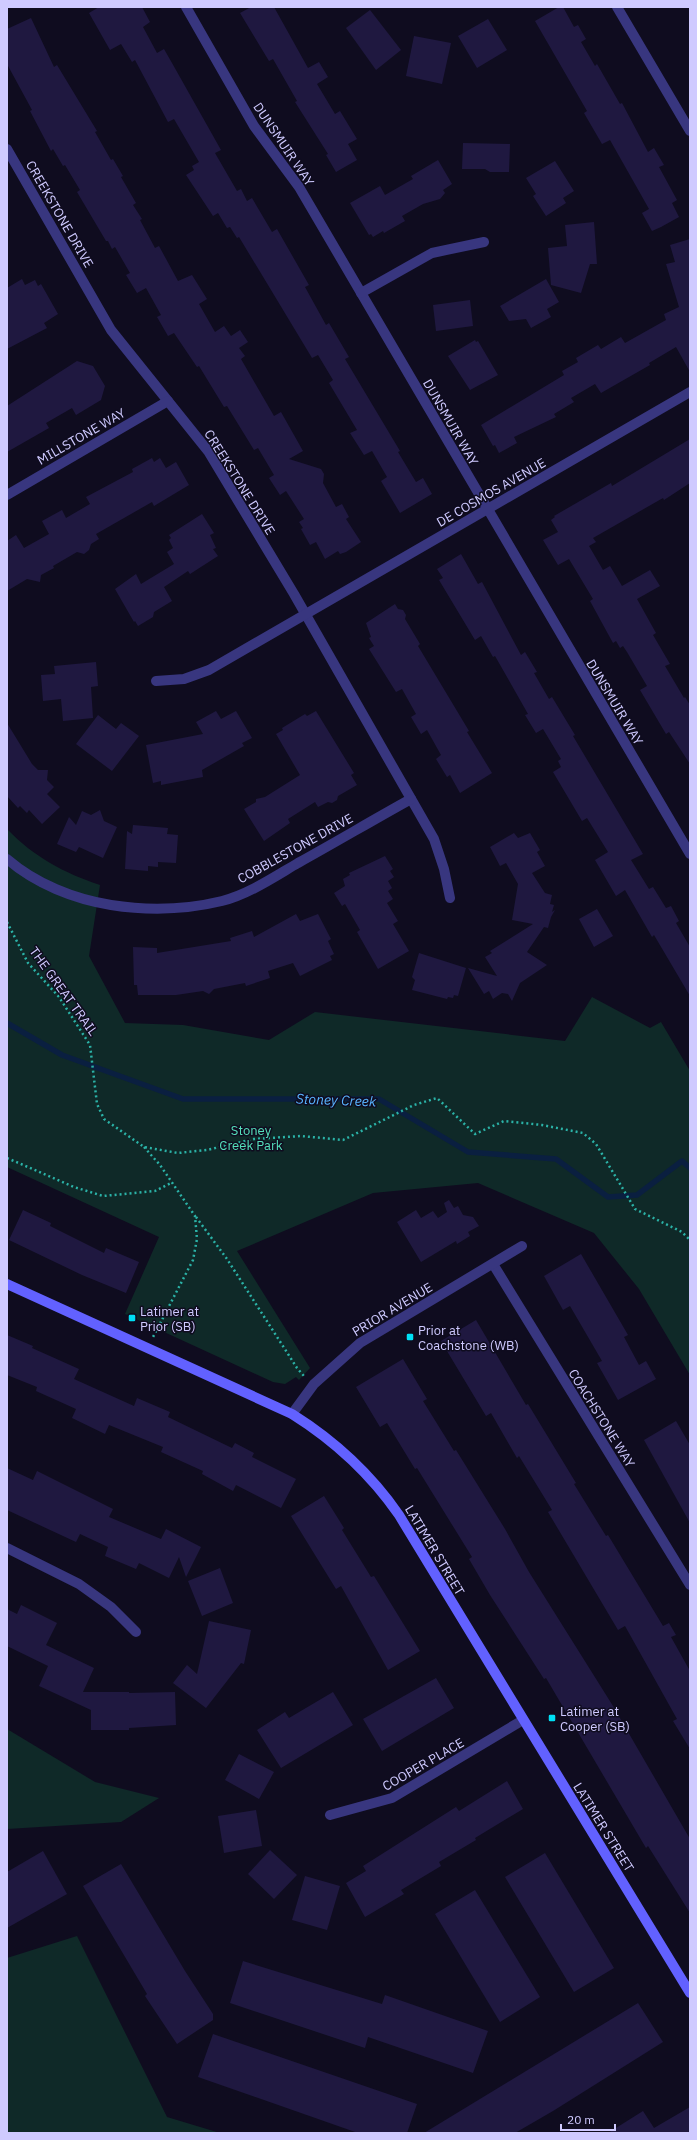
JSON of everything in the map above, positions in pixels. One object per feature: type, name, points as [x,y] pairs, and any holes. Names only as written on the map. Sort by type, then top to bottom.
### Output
[{"type":"street","name":"DUNSMUIR WAY","points":[[186,7],[254,126],[299,187],[690,854]]},
{"type":"street","points":[[617,7],[690,131]]},
{"type":"street","name":"CREEKSTONE DRIVE","points":[[7,149],[111,330],[208,451],[305,613],[434,839],[444,869],[450,898]]},
{"type":"street","points":[[360,293],[432,253],[484,242]]},
{"type":"street","name":"DE COSMOS AVENUE","points":[[156,681],[184,679],[209,670],[305,613],[690,392]]},
{"type":"street","name":"MILLSTONE WAY","points":[[7,495],[168,401]]},
{"type":"street","name":"COBBLESTONE DRIVE","points":[[7,859],[40,881],[65,893],[93,902],[139,909],[182,909],[224,900],[264,883],[411,799]]},
{"type":"street","name":"PRIOR AVENUE","points":[[292,1414],[314,1384],[360,1343],[522,1246]]},
{"type":"street","name":"COACHSTONE WAY","points":[[492,1264],[690,1585]]},
{"type":"street","name":"LATIMER STREET","points":[[7,1284],[292,1414],[332,1441],[369,1476],[385,1495],[690,1993]]},
{"type":"street","points":[[7,1548],[79,1584],[111,1607],[136,1632]]},
{"type":"street","name":"COOPER PLACE","points":[[330,1815],[392,1798],[523,1720]]},
{"type":"path","name":"THE GREAT TRAIL","points":[[7,922],[28,963],[59,997],[90,1045],[97,1104],[104,1119],[144,1147],[178,1153],[207,1150],[254,1139],[301,1136],[343,1140],[414,1105],[437,1098],[476,1134],[504,1121],[542,1125],[583,1133],[596,1144],[635,1209],[682,1232],[690,1240]]},
{"type":"path","points":[[144,1147],[160,1165],[171,1183],[227,1259],[297,1368],[314,1384]]},
{"type":"path","points":[[7,1158],[74,1187],[103,1196],[155,1191],[171,1183]]},
{"type":"path","points":[[148,1348],[193,1260],[198,1239],[195,1216]]},
{"type":"green space","name":"Stoney Creek Park","points":[[7,829],[28,848],[50,863],[74,875],[100,885],[89,956],[125,1023],[183,1025],[269,1040],[315,1012],[565,1041],[592,997],[650,1028],[661,1022],[690,1071],[690,1375],[639,1289],[594,1233],[478,1183],[373,1193],[237,1251],[310,1368],[299,1380],[296,1377],[285,1384],[273,1382],[125,1314],[159,1237],[7,1167]]},
{"type":"green space","points":[[7,1729],[95,1782],[159,1798],[121,1822],[7,1829]]},
{"type":"green space","points":[[77,1936],[167,2117],[220,2133],[7,2133],[7,1958]]},
{"type":"building","points":[[99,7],[142,7],[150,22],[143,27],[157,53],[164,49],[221,150],[215,153],[237,191],[241,189],[247,201],[252,198],[272,232],[277,229],[309,285],[305,287],[326,325],[329,323],[349,357],[345,359],[400,451],[398,452],[416,482],[423,478],[432,494],[400,513],[381,481],[387,477],[372,451],[364,455],[350,433],[357,430],[329,383],[333,380],[318,355],[312,358],[239,237],[237,238],[230,227],[227,228],[218,213],[213,216],[186,175],[194,170],[192,166],[199,162],[174,119],[168,122],[135,60],[132,62],[121,44],[110,50],[89,13]]},
{"type":"building","points":[[251,7],[274,7],[308,68],[319,62],[328,77],[317,84],[335,114],[340,111],[357,139],[348,144],[357,160],[336,172],[326,155],[328,154],[295,102],[297,101],[273,59],[269,61],[240,13]]},
{"type":"building","points":[[559,7],[563,7],[574,27],[578,25],[586,39],[581,42],[595,66],[597,64],[620,104],[622,103],[648,152],[654,148],[664,165],[659,167],[677,200],[672,203],[679,217],[652,231],[642,213],[649,209],[610,140],[602,144],[584,113],[587,111],[535,21]]},
{"type":"building","points":[[370,10],[401,50],[376,70],[346,28]]},
{"type":"building","points":[[31,18],[54,67],[57,65],[97,131],[95,132],[111,160],[113,159],[123,176],[121,177],[136,203],[133,205],[142,219],[140,220],[155,248],[159,246],[178,281],[192,275],[207,299],[199,304],[215,332],[224,326],[231,336],[240,330],[248,342],[239,348],[245,356],[241,359],[274,416],[281,412],[303,451],[289,459],[321,469],[324,474],[323,483],[336,507],[342,504],[349,517],[346,519],[361,542],[346,552],[340,554],[338,551],[325,559],[316,542],[310,545],[301,529],[303,528],[299,522],[304,519],[286,491],[280,495],[269,478],[274,475],[258,448],[254,450],[227,406],[224,407],[199,366],[197,367],[174,333],[168,336],[157,317],[161,315],[146,288],[137,293],[126,275],[130,273],[115,247],[112,249],[108,241],[106,241],[77,192],[80,190],[65,165],[63,166],[53,149],[51,151],[30,111],[32,110],[7,64],[7,29]]},
{"type":"building","points":[[488,19],[507,50],[477,68],[458,36]]},
{"type":"building","points":[[414,36],[451,43],[442,84],[406,76]]},
{"type":"building","points":[[463,143],[510,144],[509,172],[490,172],[485,169],[462,169]]},
{"type":"building","points":[[438,160],[452,184],[443,190],[445,193],[440,199],[423,204],[402,216],[405,221],[384,233],[383,231],[373,237],[371,234],[369,235],[350,203],[380,186],[385,195],[413,179],[411,176]]},
{"type":"building","points":[[555,161],[574,191],[563,198],[566,203],[546,216],[533,196],[536,194],[526,178]]},
{"type":"building","points":[[594,222],[597,264],[590,264],[581,293],[551,285],[548,248],[567,246],[565,225]]},
{"type":"building","points":[[690,239],[690,372],[676,347],[649,363],[650,365],[601,393],[595,384],[571,398],[574,402],[554,414],[556,417],[514,437],[517,443],[499,453],[495,445],[493,446],[481,425],[564,375],[562,371],[578,362],[576,358],[598,345],[601,349],[621,337],[625,343],[666,320],[664,314],[679,307],[666,264],[675,262],[670,245]]},
{"type":"building","points":[[22,279],[25,285],[35,280],[38,286],[41,284],[58,314],[44,323],[47,328],[7,349],[7,288]]},
{"type":"building","points":[[546,279],[559,302],[547,309],[551,317],[531,328],[526,319],[509,321],[500,306]]},
{"type":"building","points":[[470,300],[473,326],[436,331],[433,305]]},
{"type":"building","points":[[475,340],[476,342],[478,341],[498,375],[470,390],[448,356]]},
{"type":"building","points":[[77,361],[93,366],[105,386],[101,400],[76,415],[72,408],[46,423],[49,428],[7,452],[7,406]]},
{"type":"building","points":[[690,439],[690,483],[664,500],[663,498],[593,538],[596,542],[589,546],[603,570],[610,566],[622,586],[650,570],[660,586],[637,599],[656,633],[653,635],[670,664],[665,666],[684,698],[685,697],[690,705],[690,764],[669,732],[666,734],[640,690],[647,686],[623,646],[620,648],[616,641],[613,643],[590,601],[593,599],[569,559],[558,565],[543,540],[558,532],[551,520],[555,517],[554,516],[611,483],[612,486]]},
{"type":"building","points":[[152,458],[154,462],[160,458],[166,468],[176,462],[189,485],[154,506],[152,502],[96,534],[99,539],[91,544],[89,550],[84,554],[77,552],[53,566],[54,568],[41,575],[40,582],[27,579],[7,591],[7,541],[16,535],[24,548],[49,534],[42,521],[62,510],[66,518],[90,504],[86,497],[133,472],[132,469]]},
{"type":"building","points":[[202,514],[214,533],[210,535],[216,548],[213,549],[218,556],[190,574],[188,571],[164,587],[172,601],[154,612],[153,617],[138,626],[135,621],[134,622],[115,589],[136,574],[141,584],[174,564],[167,552],[173,548],[169,540],[171,538],[169,535]]},
{"type":"building","points":[[461,554],[478,584],[482,582],[521,655],[525,652],[537,672],[534,673],[549,699],[552,697],[575,735],[573,736],[643,854],[631,860],[649,889],[653,887],[666,908],[671,906],[679,921],[676,923],[690,947],[690,996],[654,935],[652,937],[625,890],[616,896],[595,860],[608,852],[587,818],[582,821],[553,772],[561,767],[558,761],[561,759],[543,729],[536,733],[525,715],[528,714],[495,656],[493,657],[481,636],[475,640],[439,580],[443,578],[437,569]]},
{"type":"building","points":[[395,604],[398,609],[403,610],[406,615],[405,619],[420,644],[418,646],[469,731],[467,732],[492,773],[460,793],[450,775],[447,777],[436,759],[441,755],[427,730],[421,734],[411,717],[416,714],[402,689],[396,692],[369,649],[374,646],[369,638],[371,637],[366,623]]},
{"type":"building","points":[[96,662],[98,686],[91,687],[93,718],[63,721],[61,699],[43,701],[41,675],[55,674],[54,666]]},
{"type":"building","points":[[216,711],[221,719],[236,711],[252,738],[242,743],[244,746],[202,770],[203,777],[161,785],[161,781],[153,783],[146,745],[203,734],[196,722]]},
{"type":"building","points":[[316,711],[354,773],[351,775],[357,785],[338,796],[337,800],[332,803],[328,802],[318,807],[315,802],[288,819],[290,823],[264,841],[244,809],[256,802],[256,799],[265,797],[300,775],[276,734],[283,730],[282,728],[305,714],[307,716]]},
{"type":"building","points":[[98,715],[116,729],[121,723],[139,736],[112,771],[76,744]]},
{"type":"building","points":[[7,723],[32,764],[38,770],[48,770],[47,780],[54,787],[47,794],[60,807],[42,824],[29,810],[27,813],[20,806],[18,808],[7,796]]},
{"type":"building","points":[[100,810],[104,821],[117,827],[103,858],[79,847],[76,852],[57,844],[69,817],[76,825],[82,811],[91,815]]},
{"type":"building","points":[[133,825],[168,828],[167,834],[178,835],[176,863],[158,862],[158,867],[148,866],[148,871],[125,869],[127,831],[132,834]]},
{"type":"building","points":[[514,833],[518,838],[530,833],[540,850],[537,852],[545,866],[532,873],[545,893],[552,895],[550,904],[554,905],[552,912],[555,910],[548,928],[544,927],[527,952],[547,965],[520,983],[512,1001],[508,994],[502,993],[493,999],[489,991],[484,994],[468,968],[497,976],[485,957],[492,953],[490,951],[533,924],[512,920],[518,884],[506,863],[500,866],[490,847]]},
{"type":"building","points":[[385,856],[393,869],[390,871],[394,877],[388,881],[392,888],[388,891],[393,899],[387,903],[398,921],[393,924],[409,951],[378,969],[357,932],[360,930],[345,904],[342,906],[334,893],[345,886],[343,879],[350,875],[349,873]]},
{"type":"building","points":[[597,909],[613,936],[594,947],[579,919]]},
{"type":"building","points":[[296,914],[300,921],[318,914],[331,939],[328,941],[334,954],[330,956],[332,960],[300,976],[293,963],[268,971],[270,978],[246,986],[245,983],[214,989],[209,994],[203,991],[176,995],[138,995],[137,985],[134,985],[133,947],[157,948],[157,953],[231,941],[230,938],[252,931],[254,937]]},
{"type":"building","points":[[419,953],[466,968],[458,996],[454,995],[453,998],[448,997],[447,999],[412,990],[415,980],[412,977]]},
{"type":"building","points":[[449,1200],[454,1208],[458,1206],[463,1215],[473,1217],[479,1226],[468,1232],[470,1236],[457,1244],[456,1241],[421,1262],[397,1222],[416,1210],[421,1218],[433,1211],[438,1218],[447,1212],[444,1203]]},
{"type":"building","points":[[23,1210],[51,1223],[50,1226],[104,1253],[106,1248],[139,1262],[126,1293],[82,1275],[9,1240]]},
{"type":"building","points":[[581,1254],[628,1335],[624,1337],[639,1365],[646,1361],[656,1379],[618,1400],[597,1363],[602,1361],[570,1306],[563,1310],[544,1276]]},
{"type":"building","points":[[476,1320],[526,1405],[528,1404],[576,1483],[574,1484],[606,1536],[608,1535],[663,1626],[669,1623],[676,1635],[671,1637],[690,1671],[690,1749],[673,1721],[677,1719],[625,1626],[618,1630],[548,1512],[552,1510],[519,1456],[517,1458],[491,1413],[486,1416],[441,1341]]},
{"type":"building","points":[[7,1335],[79,1369],[74,1379],[134,1406],[137,1398],[170,1412],[168,1417],[232,1448],[235,1443],[254,1453],[252,1457],[296,1479],[281,1508],[236,1485],[233,1491],[202,1474],[203,1471],[161,1452],[163,1447],[109,1425],[105,1434],[72,1418],[76,1409],[36,1391],[37,1387],[7,1375]]},
{"type":"building","points":[[403,1359],[427,1399],[423,1401],[454,1451],[456,1450],[505,1529],[529,1572],[613,1706],[690,1839],[690,1913],[648,1846],[646,1848],[546,1678],[544,1679],[490,1595],[469,1559],[472,1557],[417,1468],[415,1469],[387,1423],[380,1427],[356,1387]]},
{"type":"building","points":[[676,1421],[690,1445],[690,1523],[644,1440]]},
{"type":"building","points":[[7,1468],[33,1480],[37,1471],[113,1509],[109,1517],[161,1539],[166,1529],[201,1547],[186,1577],[179,1557],[169,1578],[139,1563],[136,1569],[105,1556],[108,1547],[80,1534],[76,1542],[7,1510]]},
{"type":"building","points":[[324,1496],[344,1528],[342,1530],[371,1577],[374,1576],[420,1651],[388,1670],[341,1586],[336,1589],[291,1516]]},
{"type":"building","points":[[220,1568],[233,1603],[202,1616],[188,1581]]},
{"type":"building","points":[[21,1605],[57,1623],[46,1645],[94,1668],[83,1692],[175,1692],[176,1725],[129,1728],[129,1730],[91,1730],[91,1710],[39,1686],[48,1666],[7,1646],[7,1609],[17,1614]]},
{"type":"building","points":[[209,1621],[251,1630],[244,1664],[241,1663],[206,1708],[173,1683],[187,1665],[197,1674]]},
{"type":"building","points":[[436,1678],[454,1708],[382,1751],[363,1719]]},
{"type":"building","points":[[333,1692],[353,1725],[281,1768],[257,1730],[285,1712],[289,1718]]},
{"type":"building","points":[[239,1754],[274,1772],[259,1799],[225,1780]]},
{"type":"building","points":[[507,1781],[523,1809],[439,1862],[441,1866],[401,1890],[404,1894],[365,1917],[346,1883],[366,1871],[363,1866],[456,1807],[459,1811]]},
{"type":"building","points":[[256,1810],[262,1846],[224,1853],[218,1816]]},
{"type":"building","points":[[270,1850],[297,1875],[274,1899],[248,1874]]},
{"type":"building","points":[[43,1851],[67,1894],[7,1928],[7,1872]]},
{"type":"building","points":[[545,1853],[614,1968],[574,1992],[505,1877]]},
{"type":"building","points":[[121,1864],[185,1971],[213,2014],[213,2020],[177,2044],[145,1996],[147,1994],[83,1886]]},
{"type":"building","points":[[305,1876],[340,1886],[327,1930],[292,1920]]},
{"type":"building","points":[[475,1890],[540,1997],[500,2022],[435,1914]]},
{"type":"building","points":[[243,1961],[382,2004],[385,1995],[488,2031],[473,2073],[368,2037],[365,2048],[230,2003]]},
{"type":"building","points":[[638,2003],[663,2042],[553,2111],[515,2133],[424,2133]]},
{"type":"building","points":[[213,2034],[417,2104],[407,2133],[358,2133],[198,2077]]},
{"type":"building","points":[[690,2107],[690,2133],[608,2133],[643,2111],[654,2128]]},
{"type":"waterway","name":"Stoney Creek","points":[[7,1023],[62,1055],[183,1099],[379,1099],[468,1152],[556,1159],[608,1197],[637,1195],[682,1161],[690,1168]]},
{"type":"place","name":"Latimer at Prior (SB)","points":[[132,1318]]},
{"type":"place","name":"Prior at Coachstone (WB)","points":[[410,1337]]},
{"type":"place","name":"Latimer at Cooper (SB)","points":[[552,1718]]}]
